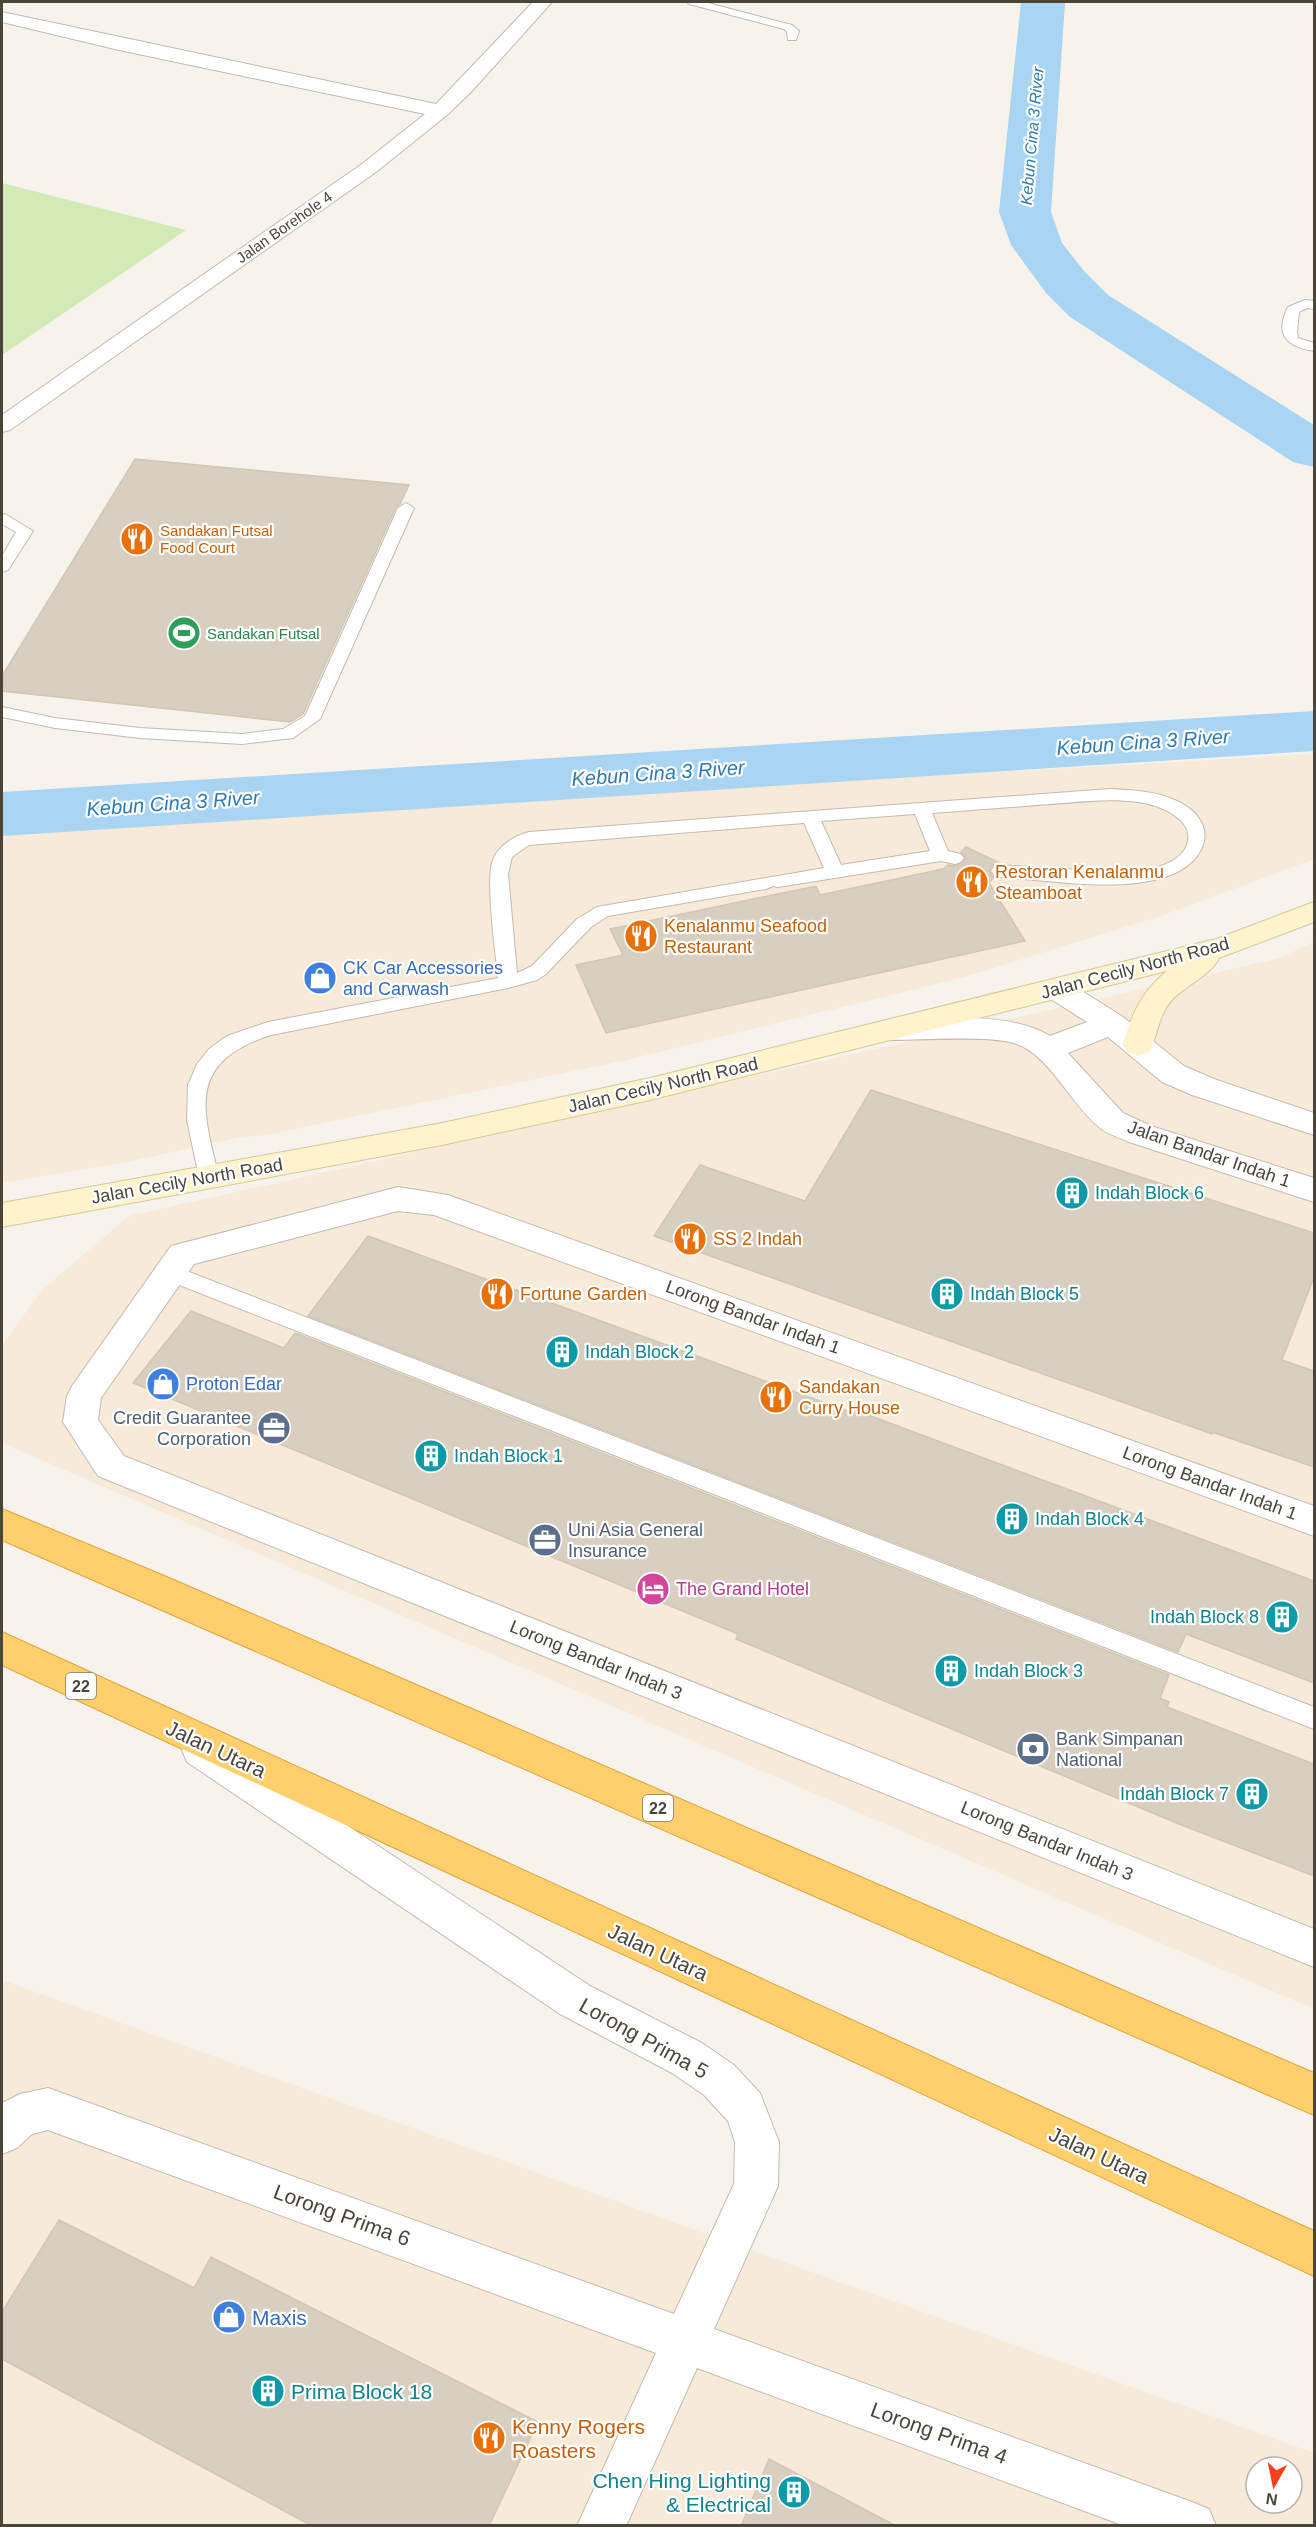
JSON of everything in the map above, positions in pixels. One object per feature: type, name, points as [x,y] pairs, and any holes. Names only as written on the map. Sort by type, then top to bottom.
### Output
[{"type":"highway","name":"22","points":[[2,1524],[1314,2094]]},
{"type":"highway","name":"Jalan Utara","points":[[2,1648],[160,1723],[1314,2254]]},
{"type":"main road","name":"Jalan Cecily North Road","points":[[2,1215],[441,1134],[638,1092],[1224,947],[1314,911]]},
{"type":"main road","points":[[1138,1045],[1144,1018],[1151,1004],[1162,991],[1224,947]]},
{"type":"street","name":"Jalan Borehole 4","points":[[2,425],[369,168],[440,111],[464,88],[528,15],[543,2]]},
{"type":"street","points":[[2,17],[119,45],[440,111]]},
{"type":"street","points":[[1057,989],[1112,1024],[1173,1074],[1203,1087],[1314,1124]]},
{"type":"street","points":[[1048,1049],[1112,1024]]},
{"type":"street","name":"Jalan Bandar Indah 1","points":[[889,1030],[1011,1031],[1036,1040],[1048,1049],[1088,1097],[1112,1121],[1140,1134],[1314,1190]]},
{"type":"street","name":"Lorong Bandar Indah 1","points":[[177,1264],[398,1199],[437,1203],[1314,1521]]},
{"type":"street","name":"Lorong Bandar Indah 3","points":[[177,1264],[84,1396],[80,1422],[111,1466],[1314,1948]]},
{"type":"street","name":"Lorong Prima 5","points":[[160,1723],[575,2000],[687,2058],[719,2080],[745,2108],[757,2142],[756,2186],[601,2526]]},
{"type":"street","name":"Lorong Prima 6","points":[[2,2133],[20,2115],[48,2109],[686,2340]]},
{"type":"street","name":"Lorong Prima 4","points":[[686,2340],[1192,2526]]},
{"type":"lane","points":[[693,2],[788,27],[793,31],[792,38]]},
{"type":"lane","points":[[1314,305],[1305,304],[1293,310],[1289,333],[1292,340],[1299,345],[1314,346]]},
{"type":"lane","points":[[2,712],[55,723],[140,733],[242,739],[287,734],[312,719],[406,508]]},
{"type":"lane","points":[[2,520],[5,519],[25,531],[2,567]]},
{"type":"lane","points":[[508,982],[498,874],[500,862],[506,851],[516,843],[529,838],[1110,794],[1130,795],[1168,804],[1182,812],[1192,823],[1197,834],[1196,843],[1182,861],[1160,874],[1145,878],[1127,879],[1000,871]]},
{"type":"lane","points":[[209,1177],[195,1121],[195,1096],[201,1073],[215,1053],[235,1040],[268,1029],[530,976],[539,970],[584,923],[603,911],[772,882],[948,856],[921,808]]},
{"type":"lane","points":[[810,817],[835,872]]},
{"type":"lane","points":[[177,1264],[1314,1718]]},
{"type":"shaded area","points":[[1314,754],[1314,859],[1161,916],[961,978],[622,1061],[266,1135],[240,1137],[132,1161],[2,1183],[2,835],[184,824],[471,802]]},
{"type":"shaded area","points":[[1314,942],[1314,2009],[2,1443],[2,1345],[43,1289],[129,1216],[1277,959]]},
{"type":"shaded area","points":[[5,1981],[1314,2453],[1314,2525],[2,2525],[2,1986]]},
{"type":"green space","points":[[2,183],[186,230],[2,355]]},
{"type":"building","name":"Sandakan Futsal","points":[[135,459],[409,485],[400,504],[396,507],[303,714],[290,722],[2,691],[2,676]]},
{"type":"building","points":[[966,847],[1000,863],[993,865],[989,870],[994,877],[989,883],[1025,941],[606,1033],[576,965],[623,955],[610,929],[816,886],[820,895],[943,869],[948,865],[956,866],[966,859],[961,852]]},
{"type":"building","points":[[871,1090],[1314,1233],[1314,1277],[1282,1360],[1314,1371],[1314,1467],[1212,1432],[1212,1434],[654,1236],[700,1165],[805,1201]]},
{"type":"building","points":[[368,1236],[850,1412],[852,1409],[1314,1581],[1314,1683],[1186,1634],[1178,1652],[308,1316]]},
{"type":"building","points":[[191,1311],[284,1348],[295,1333],[1169,1675],[1160,1698],[1169,1702],[1167,1707],[1314,1764],[1314,1876],[1179,1824],[736,1639],[738,1634],[133,1383]]},
{"type":"building","name":"Prima Block 18","points":[[59,2220],[194,2288],[211,2257],[538,2422],[489,2526],[312,2526],[2,2359],[2,2312]]},
{"type":"building","name":"Chen Hing Lighting & Electrical","points":[[769,2459],[896,2526],[741,2526]]},
{"type":"waterway","name":"Kebun Cina 3 River","points":[[1043,2],[1025,212],[1037,245],[1065,282],[1089,306],[1314,450]]},
{"type":"waterway","name":"Kebun Cina 3 River","points":[[2,814],[1314,731]]},
{"type":"place","name":"Sandakan Futsal Food Court","points":[[137,539]]},
{"type":"place","name":"Sandakan Futsal","points":[[184,633]]},
{"type":"place","name":"Restoran Kenalanmu Steamboat","points":[[972,882]]},
{"type":"place","name":"Kenalanmu Seafood Restaurant","points":[[641,936]]},
{"type":"place","name":"CK Car Accessories and Carwash","points":[[320,978]]},
{"type":"place","name":"Indah Block 6","points":[[1072,1193]]},
{"type":"place","name":"SS 2 Indah","points":[[690,1239]]},
{"type":"place","name":"Fortune Garden","points":[[497,1294]]},
{"type":"place","name":"Indah Block 5","points":[[947,1294]]},
{"type":"place","name":"Indah Block 2","points":[[562,1352]]},
{"type":"place","name":"Proton Edar","points":[[163,1384]]},
{"type":"place","name":"Sandakan Curry House","points":[[776,1397]]},
{"type":"place","name":"Credit Guarantee Corporation","points":[[274,1428]]},
{"type":"place","name":"Indah Block 1","points":[[431,1456]]},
{"type":"place","name":"Indah Block 4","points":[[1012,1519]]},
{"type":"place","name":"Uni Asia General Insurance","points":[[545,1540]]},
{"type":"place","name":"The Grand Hotel","points":[[653,1589]]},
{"type":"place","name":"Indah Block 8","points":[[1282,1617]]},
{"type":"place","name":"Indah Block 3","points":[[951,1671]]},
{"type":"place","name":"Bank Simpanan National","points":[[1033,1749]]},
{"type":"place","name":"Indah Block 7","points":[[1252,1794]]},
{"type":"place","name":"Maxis","points":[[229,2317]]},
{"type":"place","name":"Prima Block 18","points":[[268,2391]]},
{"type":"place","name":"Kenny Rogers Roasters","points":[[489,2438]]},
{"type":"place","name":"Chen Hing Lighting & Electrical","points":[[794,2492]]}]
